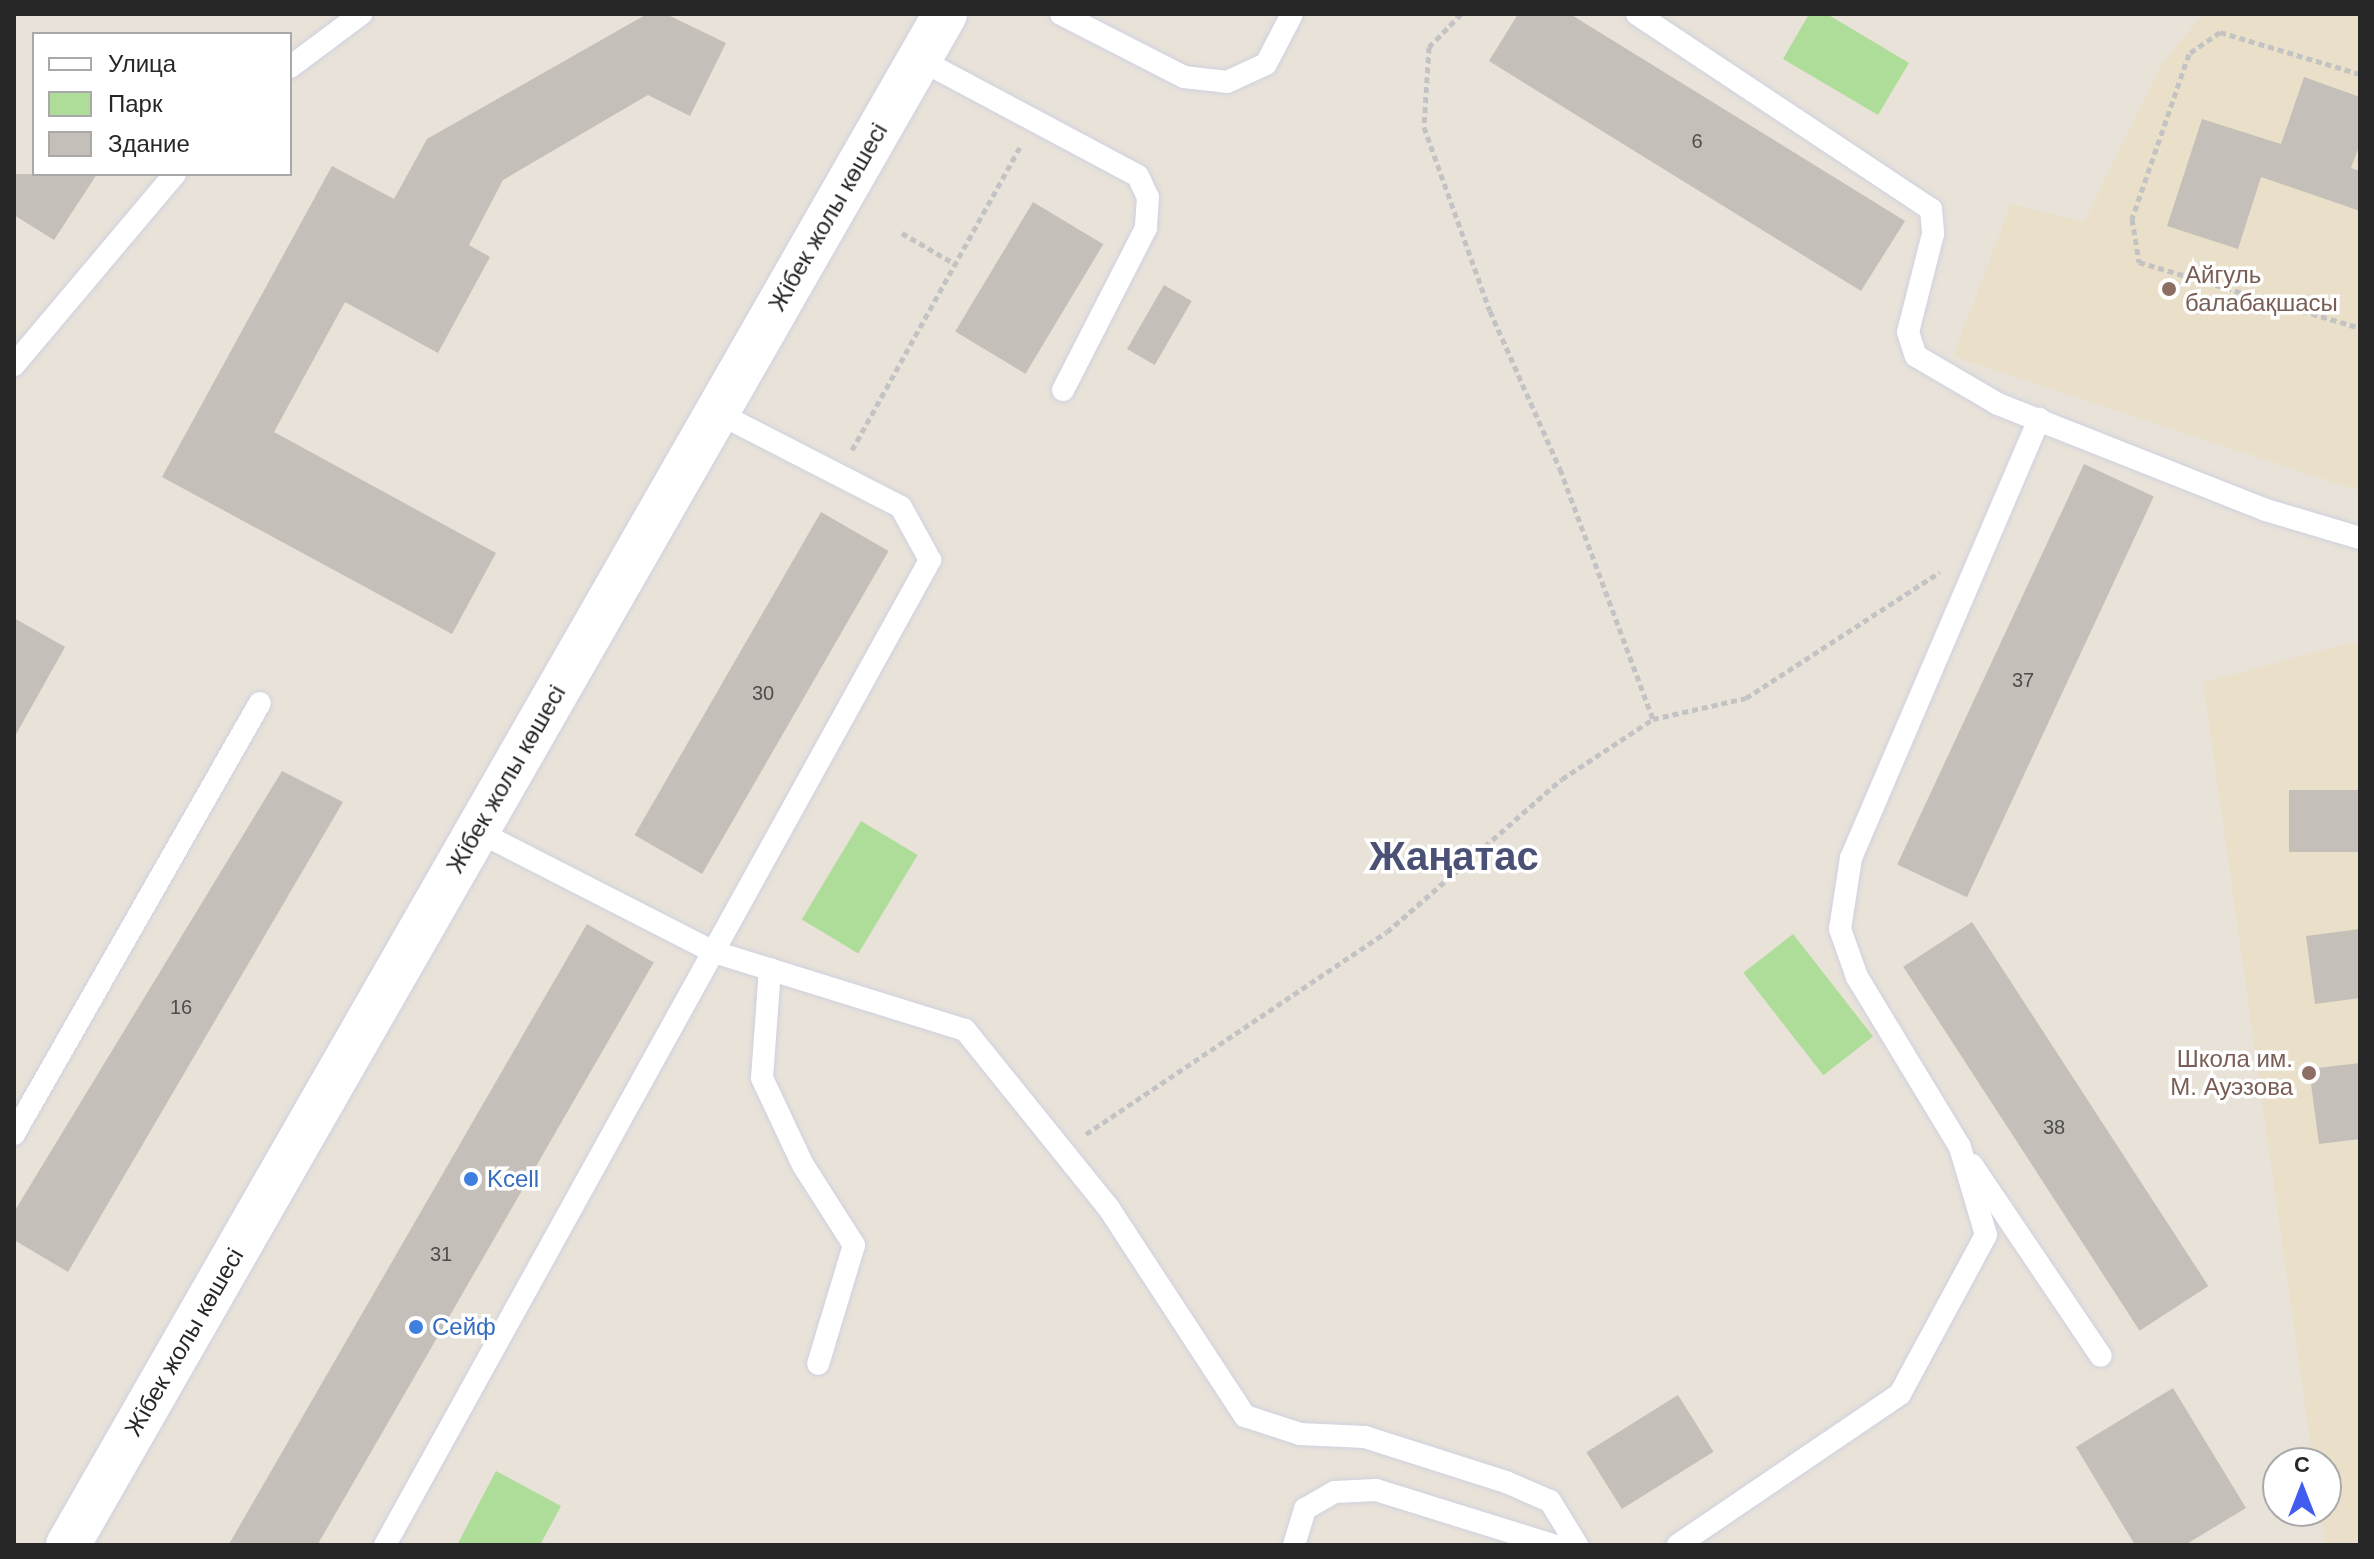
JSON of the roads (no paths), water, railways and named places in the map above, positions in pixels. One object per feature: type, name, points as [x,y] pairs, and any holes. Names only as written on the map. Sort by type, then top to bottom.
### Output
[{"type":"main road","name":"Жібек жолы көшесі","points":[[68,1545],[945,14]]},
{"type":"lane","points":[[292,66],[361,14]]},
{"type":"lane","points":[[1061,14],[1184,77],[1227,82],[1266,64],[1292,14]]},
{"type":"lane","points":[[1637,14],[1931,209],[1933,234],[1908,332],[1916,356],[1998,404],[2266,510],[2360,538]]},
{"type":"lane","points":[[919,59],[1138,176],[1148,197],[1146,228],[1063,390]]},
{"type":"lane","points":[[14,365],[173,176]]},
{"type":"lane","points":[[385,1545],[930,560],[901,507],[716,412]]},
{"type":"lane","points":[[2039,419],[1851,858],[1840,929],[1857,977],[1960,1147],[2101,1356]]},
{"type":"lane","points":[[14,1134],[260,703]]},
{"type":"lane","points":[[477,831],[711,951],[965,1030],[1108,1207],[1245,1416],[1300,1434],[1365,1437],[1506,1482],[1550,1501],[1577,1545]]},
{"type":"lane","points":[[770,969],[762,1078],[803,1165],[854,1245],[818,1364]]},
{"type":"lane","points":[[1678,1545],[1900,1394],[1986,1235],[1960,1147]]},
{"type":"lane","points":[[1294,1545],[1305,1509],[1335,1492],[1376,1490],[1553,1545]]},
{"type":"place","name":"Айгуль балабақшасы","points":[[2169,289]]},
{"type":"place","name":"Школа им. М. Ауэзова","points":[[2309,1073]]},
{"type":"place","name":"Kcell","points":[[471,1179]]},
{"type":"place","name":"Сейф","points":[[416,1327]]},
{"type":"district","name":"Жаңатас","points":[[1454,856]]}]
